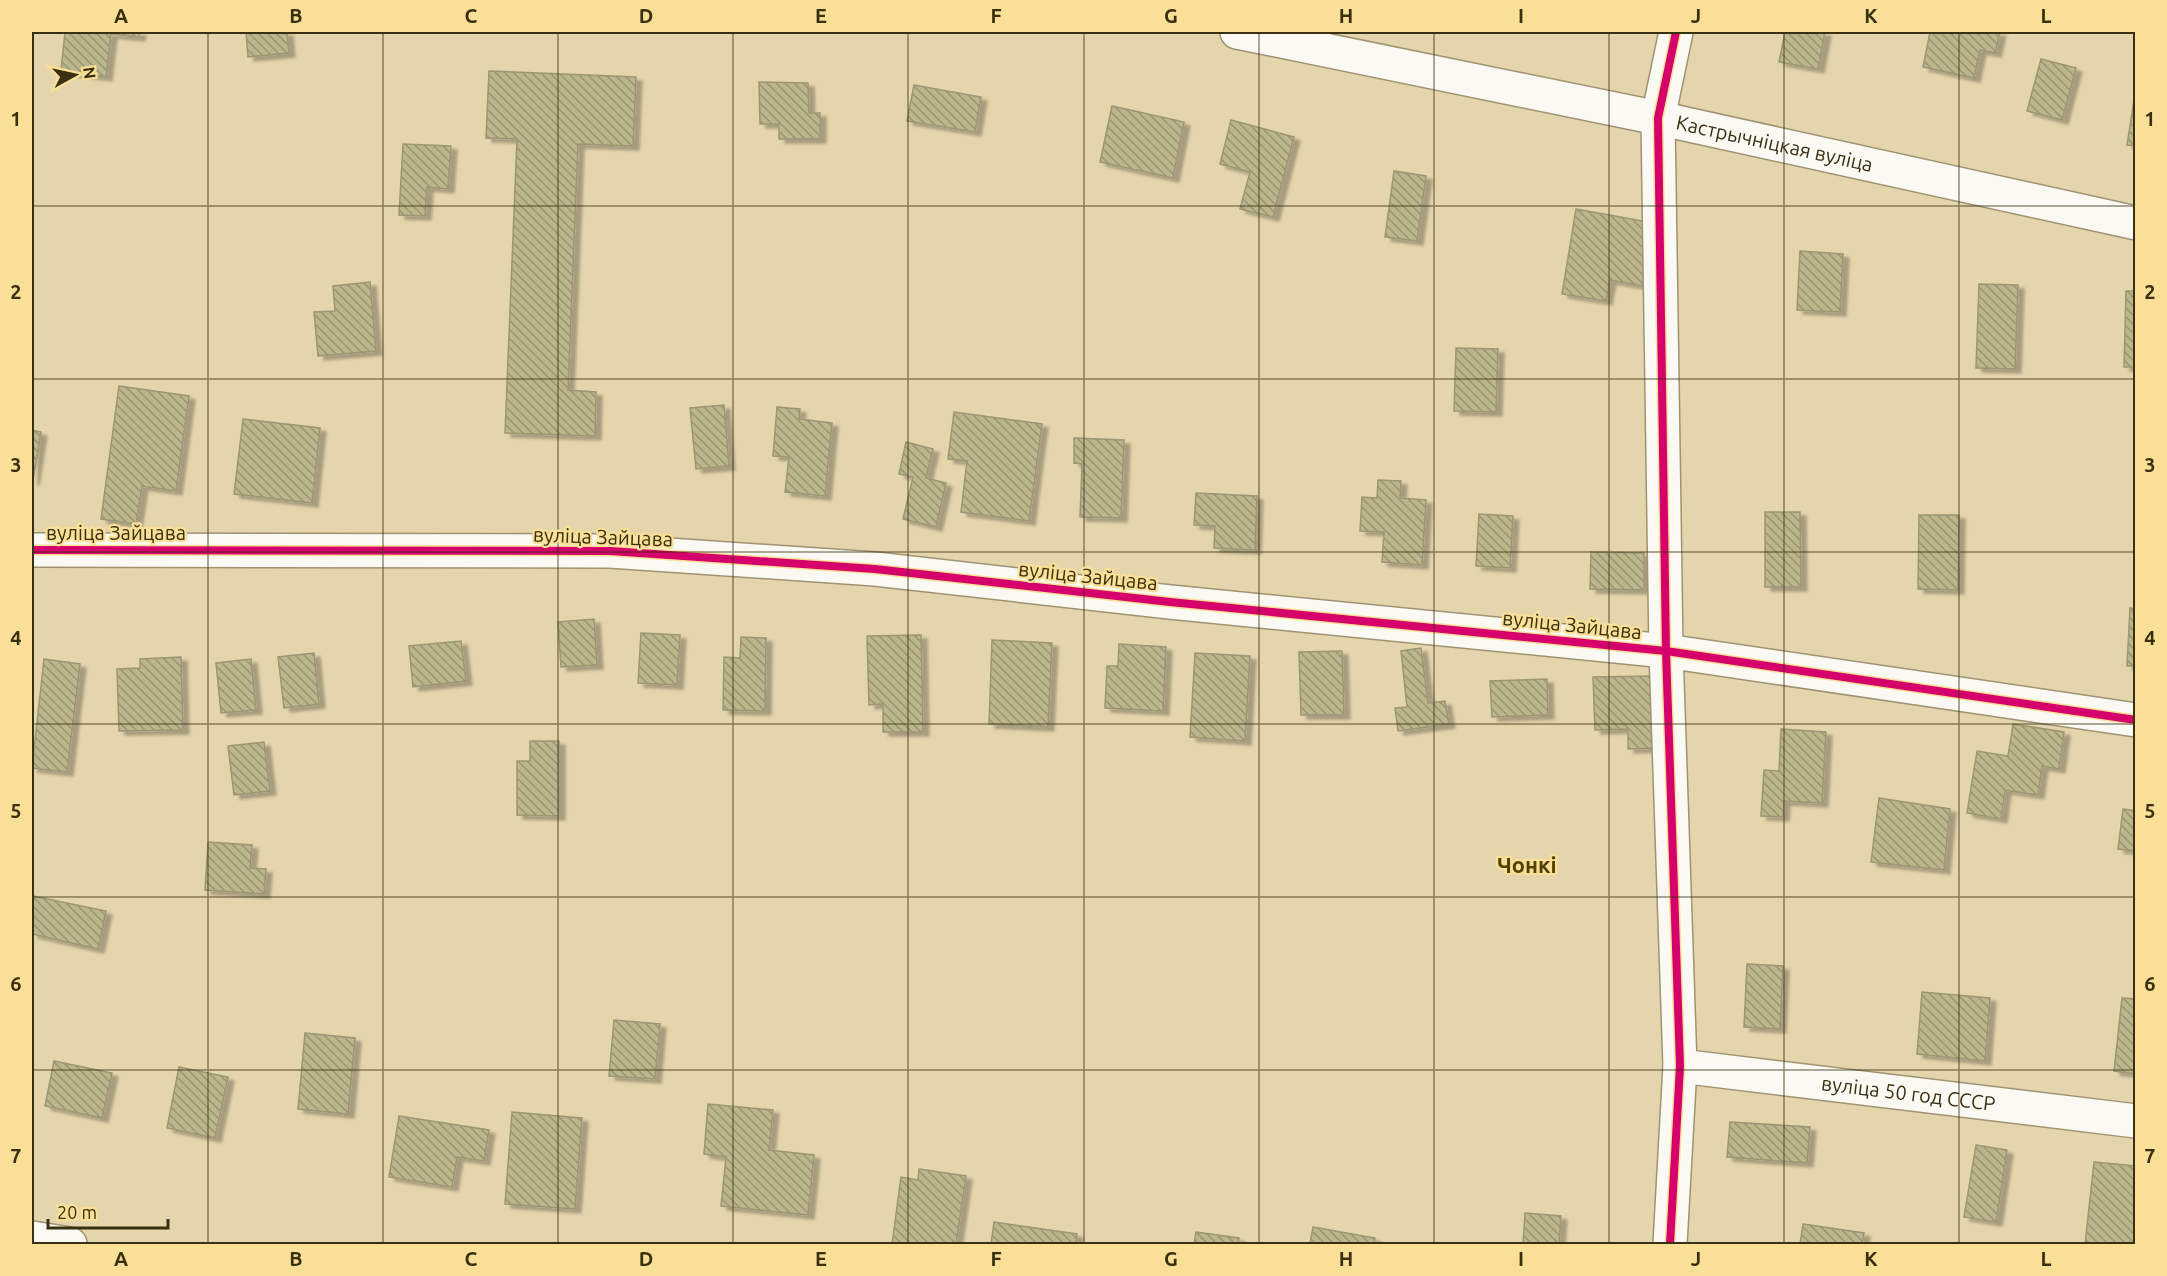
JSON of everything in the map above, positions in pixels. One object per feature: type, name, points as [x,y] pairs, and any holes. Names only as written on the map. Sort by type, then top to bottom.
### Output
[{"type":"street","name":"Кастрычніцкая вуліца","points":[[1237,32],[1658,118],[2136,223]]},
{"type":"street","points":[[1670,1245],[1680,1066],[1666,651],[1658,118],[1676,32]]},
{"type":"street","name":"вуліца Зайцава","points":[[32,550],[610,551],[875,569],[1666,651],[2136,720]]},
{"type":"street","name":"вуліца 50 год СССР","points":[[1680,1066],[2136,1121]]},
{"type":"street","points":[[32,1238],[70,1245]]},
{"type":"building","points":[[65,32],[140,32],[139,37],[111,34],[106,77],[61,71]]},
{"type":"building","points":[[246,32],[287,32],[289,53],[248,57]]},
{"type":"building","points":[[1785,32],[1825,32],[1818,69],[1779,62]]},
{"type":"building","points":[[1930,32],[2000,32],[1995,53],[1980,50],[1974,78],[1923,67]]},
{"type":"building","points":[[2041,59],[2076,68],[2062,120],[2027,111]]},
{"type":"building","points":[[489,71],[636,77],[633,146],[578,144],[568,390],[596,392],[595,436],[505,433],[517,139],[486,138]]},
{"type":"building","points":[[759,82],[808,83],[809,113],[820,113],[820,139],[779,139],[779,124],[760,124]]},
{"type":"building","points":[[914,85],[981,97],[975,132],[907,121]]},
{"type":"building","points":[[2136,87],[2136,146],[2127,145]]},
{"type":"building","points":[[1112,106],[1184,122],[1173,178],[1100,162]]},
{"type":"building","points":[[1231,120],[1294,137],[1273,217],[1240,209],[1250,172],[1220,164]]},
{"type":"building","points":[[403,144],[451,146],[448,189],[427,187],[425,216],[399,215]]},
{"type":"building","points":[[1394,171],[1426,176],[1417,241],[1385,237]]},
{"type":"building","points":[[1576,209],[1654,223],[1644,286],[1610,280],[1606,301],[1562,294]]},
{"type":"building","points":[[1800,251],[1843,254],[1840,312],[1797,310]]},
{"type":"building","points":[[370,282],[376,351],[318,356],[314,312],[335,311],[333,286]]},
{"type":"building","points":[[1979,284],[2018,285],[2015,369],[1976,368]]},
{"type":"building","points":[[2126,291],[2136,291],[2136,367],[2124,367]]},
{"type":"building","points":[[1456,348],[1498,349],[1496,412],[1454,411]]},
{"type":"building","points":[[119,386],[189,396],[176,491],[142,486],[136,524],[101,519]]},
{"type":"building","points":[[724,405],[729,466],[696,469],[690,408]]},
{"type":"building","points":[[777,407],[800,409],[799,419],[832,423],[825,496],[785,492],[789,457],[773,456]]},
{"type":"building","points":[[954,412],[1042,424],[1029,521],[961,512],[967,461],[948,459]]},
{"type":"building","points":[[243,419],[320,428],[312,503],[234,494]]},
{"type":"building","points":[[32,430],[41,432],[33,481],[32,481]]},
{"type":"building","points":[[1074,438],[1124,440],[1121,518],[1080,517],[1082,464],[1074,463]]},
{"type":"building","points":[[906,442],[933,449],[926,478],[946,483],[936,527],[903,519],[913,477],[899,474]]},
{"type":"building","points":[[1378,480],[1401,481],[1400,498],[1426,500],[1422,565],[1382,562],[1384,532],[1360,531],[1362,497],[1377,498]]},
{"type":"building","points":[[1196,493],[1257,496],[1255,550],[1214,548],[1215,526],[1194,525]]},
{"type":"building","points":[[1765,512],[1800,512],[1801,587],[1765,587]]},
{"type":"building","points":[[1479,514],[1513,516],[1510,568],[1476,566]]},
{"type":"building","points":[[1919,515],[1959,515],[1958,590],[1918,589]]},
{"type":"building","points":[[1591,552],[1644,553],[1644,590],[1590,589]]},
{"type":"building","points":[[2130,608],[2136,609],[2136,666],[2127,666]]},
{"type":"building","points":[[594,619],[597,665],[561,667],[558,622]]},
{"type":"building","points":[[641,633],[680,635],[677,685],[638,683]]},
{"type":"building","points":[[921,635],[923,732],[883,732],[883,704],[869,705],[867,636]]},
{"type":"building","points":[[741,637],[766,638],[765,711],[723,710],[724,657],[740,658]]},
{"type":"building","points":[[992,640],[1052,643],[1048,727],[989,724]]},
{"type":"building","points":[[461,641],[466,681],[413,687],[409,646]]},
{"type":"building","points":[[1119,644],[1166,647],[1163,711],[1105,708],[1107,666],[1118,666]]},
{"type":"building","points":[[1421,648],[1428,703],[1445,701],[1449,724],[1398,731],[1395,708],[1407,707],[1401,651]]},
{"type":"building","points":[[1342,651],[1344,715],[1301,715],[1299,652]]},
{"type":"building","points":[[314,653],[319,704],[284,708],[278,657]]},
{"type":"building","points":[[1195,653],[1250,656],[1245,741],[1190,737]]},
{"type":"building","points":[[181,657],[183,730],[119,731],[117,669],[140,668],[140,659]]},
{"type":"building","points":[[44,659],[80,664],[67,772],[32,768]]},
{"type":"building","points":[[251,659],[256,710],[221,713],[216,663]]},
{"type":"building","points":[[1654,676],[1656,748],[1628,749],[1628,729],[1595,730],[1593,677]]},
{"type":"building","points":[[1547,679],[1548,715],[1492,717],[1490,681]]},
{"type":"building","points":[[2013,724],[2064,732],[2059,769],[2042,766],[2038,795],[2005,790],[2001,819],[1967,813],[1977,751],[2008,756]]},
{"type":"building","points":[[1781,729],[1826,732],[1822,803],[1784,801],[1783,817],[1761,816],[1764,770],[1779,771]]},
{"type":"building","points":[[530,741],[559,741],[559,816],[517,815],[517,761],[530,761]]},
{"type":"building","points":[[264,742],[270,791],[234,795],[228,746]]},
{"type":"building","points":[[1879,798],[1950,809],[1944,870],[1871,862]]},
{"type":"building","points":[[2123,809],[2136,811],[2136,851],[2118,849]]},
{"type":"building","points":[[208,842],[252,845],[250,868],[266,869],[264,894],[205,890]]},
{"type":"building","points":[[33,896],[106,911],[98,949],[32,934]]},
{"type":"building","points":[[1747,964],[1783,966],[1780,1029],[1744,1027]]},
{"type":"building","points":[[1922,992],[1990,998],[1985,1061],[1917,1054]]},
{"type":"building","points":[[2122,998],[2136,999],[2136,1074],[2114,1071]]},
{"type":"building","points":[[614,1020],[660,1024],[655,1079],[609,1076]]},
{"type":"building","points":[[305,1033],[355,1038],[348,1114],[298,1109]]},
{"type":"building","points":[[54,1061],[112,1073],[102,1118],[45,1106]]},
{"type":"building","points":[[179,1067],[228,1077],[215,1138],[167,1128]]},
{"type":"building","points":[[708,1104],[773,1110],[769,1150],[814,1155],[808,1215],[721,1206],[726,1157],[704,1154]]},
{"type":"building","points":[[512,1112],[582,1118],[575,1209],[505,1204]]},
{"type":"building","points":[[399,1116],[489,1130],[484,1161],[457,1157],[452,1187],[389,1177]]},
{"type":"building","points":[[1730,1122],[1810,1127],[1807,1163],[1727,1157]]},
{"type":"building","points":[[1976,1145],[2007,1150],[1996,1222],[1964,1217]]},
{"type":"building","points":[[2094,1162],[2136,1166],[2136,1244],[2085,1244]]},
{"type":"building","points":[[919,1169],[966,1176],[956,1244],[892,1244],[901,1177],[918,1180]]},
{"type":"building","points":[[1525,1213],[1561,1216],[1559,1244],[1523,1244]]},
{"type":"building","points":[[994,1222],[1077,1234],[1076,1244],[991,1244]]},
{"type":"building","points":[[1803,1224],[1864,1233],[1862,1244],[1800,1244]]},
{"type":"building","points":[[1313,1227],[1375,1238],[1374,1244],[1310,1244]]},
{"type":"building","points":[[1196,1232],[1239,1238],[1238,1244],[1194,1244]]},
{"type":"cycle path","points":[[1670,1244],[1680,1066],[1666,651],[1658,118],[1676,32]]},
{"type":"cycle path","points":[[32,550],[610,551],[875,569],[1170,602],[1666,651],[2136,720]]},
{"type":"district","name":"Чонкі","points":[[1527,865]]}]
